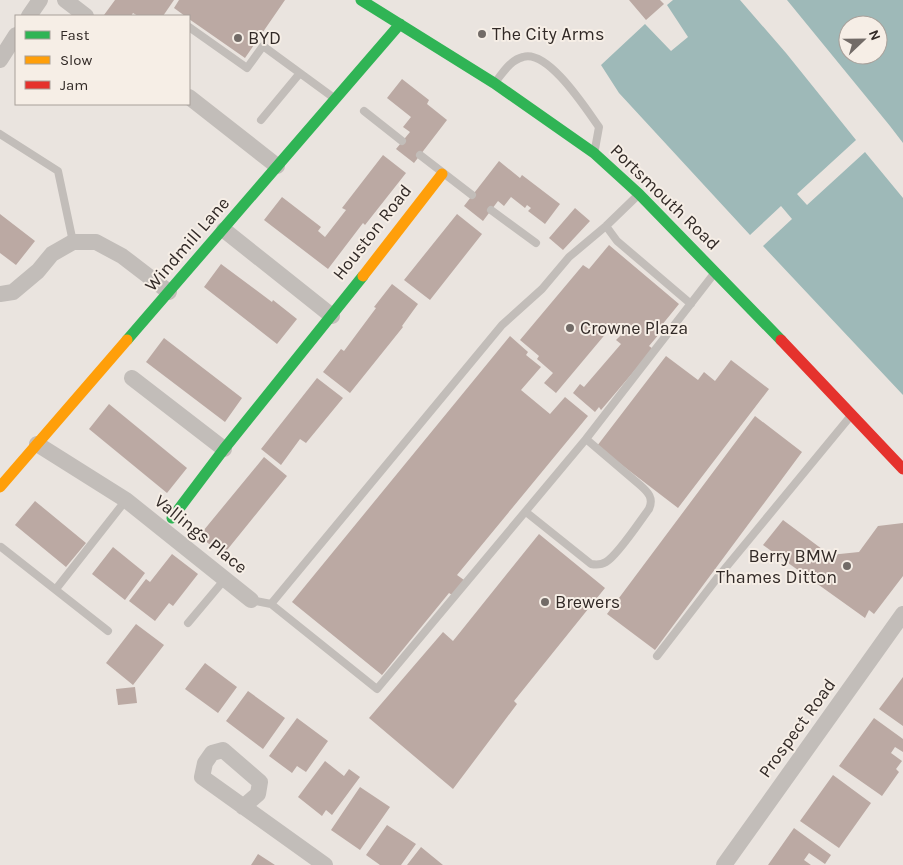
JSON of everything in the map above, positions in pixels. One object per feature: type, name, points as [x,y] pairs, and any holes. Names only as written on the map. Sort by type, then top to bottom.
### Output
[{"type":"street","points":[[30,15],[40,0]]},
{"type":"street","points":[[65,0],[85,15]]},
{"type":"street","name":"Portsmouth Road","points":[[361,0],[494,83],[594,153],[639,194],[716,272],[903,469]]},
{"type":"street","name":"Windmill Lane","points":[[0,487],[400,24]]},
{"type":"street","points":[[0,60],[15,38]]},
{"type":"street","points":[[190,98],[278,166]]},
{"type":"street","name":"Houston Road","points":[[172,518],[224,449],[332,316],[442,174]]},
{"type":"street","points":[[224,230],[332,316]]},
{"type":"street","points":[[0,294],[13,292],[38,271],[52,254],[73,242],[96,242],[122,256],[169,292]]},
{"type":"street","points":[[132,378],[224,449]]},
{"type":"street","name":"Vallings Place","points":[[37,444],[126,500],[251,600]]},
{"type":"street","name":"Prospect Road","points":[[724,865],[903,614]]},
{"type":"street","points":[[243,806],[324,865]]},
{"type":"lane","points":[[190,28],[247,68],[263,46],[336,100]]},
{"type":"lane","points":[[494,83],[509,65],[517,59],[530,56],[543,61],[571,90],[599,127],[594,153]]},
{"type":"lane","points":[[261,120],[300,73]]},
{"type":"lane","points":[[364,112],[402,141]]},
{"type":"lane","points":[[0,134],[58,171],[73,242]]},
{"type":"lane","points":[[420,155],[472,196]]},
{"type":"lane","points":[[271,604],[502,325],[542,289],[569,257],[606,226],[639,194]]},
{"type":"lane","points":[[491,210],[536,243]]},
{"type":"lane","points":[[606,226],[617,241],[691,304]]},
{"type":"lane","points":[[251,600],[271,604],[377,689],[586,439],[716,272]]},
{"type":"lane","points":[[657,656],[718,577],[852,416]]},
{"type":"lane","points":[[526,512],[591,564],[604,563],[614,554],[649,508],[651,498],[648,492],[586,439]]},
{"type":"lane","name":"Vallings Place","points":[[56,589],[126,500]]},
{"type":"lane","points":[[1,547],[108,631]]},
{"type":"lane","points":[[188,623],[225,579]]},
{"type":"water","points":[[673,0],[740,0],[786,53],[856,140],[797,194],[807,205],[865,152],[903,198],[903,395],[763,246],[792,219],[781,206],[750,235],[619,93],[601,65],[645,24],[671,51],[688,37],[667,5]]},
{"type":"water","points":[[787,0],[903,0],[903,143],[840,65],[888,65],[888,15],[838,15],[838,62]]},
{"type":"building","points":[[115,0],[174,0],[164,15],[136,15],[133,13],[132,15],[104,15]]},
{"type":"building","name":"BYD","points":[[179,0],[285,0],[245,58],[190,20],[190,15],[184,15],[174,8]]},
{"type":"building","points":[[629,0],[660,0],[664,4],[646,20]]},
{"type":"building","points":[[402,79],[429,100],[427,104],[447,120],[414,163],[396,149],[410,132],[403,127],[411,117],[387,98]]},
{"type":"building","points":[[383,155],[406,173],[365,225],[363,223],[328,269],[264,220],[282,197],[321,227],[318,231],[325,237],[346,210],[342,208]]},
{"type":"building","points":[[499,161],[520,178],[522,175],[560,204],[545,224],[528,211],[531,208],[527,205],[525,208],[511,197],[504,206],[498,201],[483,221],[464,206]]},
{"type":"building","points":[[575,208],[590,221],[563,250],[549,238]]},
{"type":"building","points":[[0,214],[35,241],[16,265],[0,253]]},
{"type":"building","points":[[457,214],[482,234],[430,300],[404,280]]},
{"type":"building","name":"Crowne Plaza","points":[[609,245],[679,304],[657,331],[660,333],[649,346],[653,349],[601,410],[599,407],[595,412],[573,393],[580,384],[584,387],[621,344],[616,340],[623,333],[613,325],[556,393],[544,383],[553,373],[537,359],[539,356],[520,340],[583,265],[589,269]]},
{"type":"building","points":[[221,264],[297,319],[277,344],[204,287]]},
{"type":"building","points":[[392,284],[418,304],[403,327],[350,393],[323,372],[341,349],[344,351]]},
{"type":"building","points":[[510,336],[528,352],[526,355],[541,367],[521,390],[550,414],[565,397],[588,416],[457,575],[464,580],[452,595],[449,593],[382,675],[292,602]]},
{"type":"building","points":[[164,338],[242,398],[225,422],[146,362]]},
{"type":"building","points":[[666,356],[698,380],[704,372],[715,381],[731,360],[769,389],[678,508],[597,446]]},
{"type":"building","points":[[317,378],[343,398],[306,443],[300,439],[281,465],[261,449]]},
{"type":"building","points":[[109,404],[187,468],[167,493],[89,429]]},
{"type":"building","points":[[755,416],[802,452],[655,650],[607,614]]},
{"type":"building","points":[[264,457],[287,476],[223,555],[199,536]]},
{"type":"building","points":[[35,501],[86,543],[66,567],[15,525]]},
{"type":"building","name":"Berry BMW Thames Ditton","points":[[783,520],[830,555],[859,552],[878,526],[903,523],[903,576],[874,614],[869,610],[865,618],[763,545]]},
{"type":"building","points":[[539,534],[605,588],[514,701],[517,704],[453,789],[369,718],[443,632],[453,641]]},
{"type":"building","points":[[113,547],[145,573],[125,600],[92,574]]},
{"type":"building","points":[[172,554],[198,574],[173,606],[169,603],[155,621],[129,601],[146,579],[150,582]]},
{"type":"building","points":[[136,624],[164,645],[133,685],[106,663]]},
{"type":"building","points":[[205,663],[237,687],[218,713],[185,689]]},
{"type":"building","points":[[903,677],[903,726],[879,709]]},
{"type":"building","points":[[135,687],[137,703],[118,705],[116,689]]},
{"type":"building","points":[[248,691],[285,718],[263,749],[226,721]]},
{"type":"building","points":[[297,718],[328,741],[306,772],[297,766],[292,773],[269,756]]},
{"type":"building","points":[[874,718],[903,739],[903,752],[895,747],[891,753],[902,761],[896,769],[899,772],[882,796],[839,766]]},
{"type":"building","points":[[325,761],[344,776],[349,769],[360,777],[332,815],[326,810],[322,816],[298,797]]},
{"type":"building","points":[[833,775],[871,803],[839,848],[800,821]]},
{"type":"building","points":[[360,787],[390,807],[360,850],[331,830]]},
{"type":"building","points":[[387,825],[416,844],[401,865],[380,865],[366,855]]},
{"type":"building","points":[[794,828],[831,855],[825,864],[809,853],[804,860],[811,865],[768,865]]},
{"type":"building","points":[[421,847],[443,865],[407,865]]},
{"type":"building","points":[[258,854],[275,865],[251,865]]},
{"type":"traffic: fast","points":[[361,0],[494,83],[594,153],[639,194],[781,340]]},
{"type":"traffic: fast","points":[[127,340],[400,24]]},
{"type":"traffic: fast","points":[[172,518],[224,449],[363,276]]},
{"type":"traffic: slow","points":[[363,276],[442,174]]},
{"type":"traffic: slow","points":[[0,487],[127,340]]},
{"type":"traffic: jam","points":[[781,340],[903,469]]},
{"type":"place","name":"The City Arms","points":[[482,34]]},
{"type":"place","name":"BYD","points":[[238,38]]},
{"type":"place","name":"Crowne Plaza","points":[[570,328]]},
{"type":"place","name":"Berry BMW Thames Ditton","points":[[847,566]]},
{"type":"place","name":"Brewers","points":[[545,602]]}]
